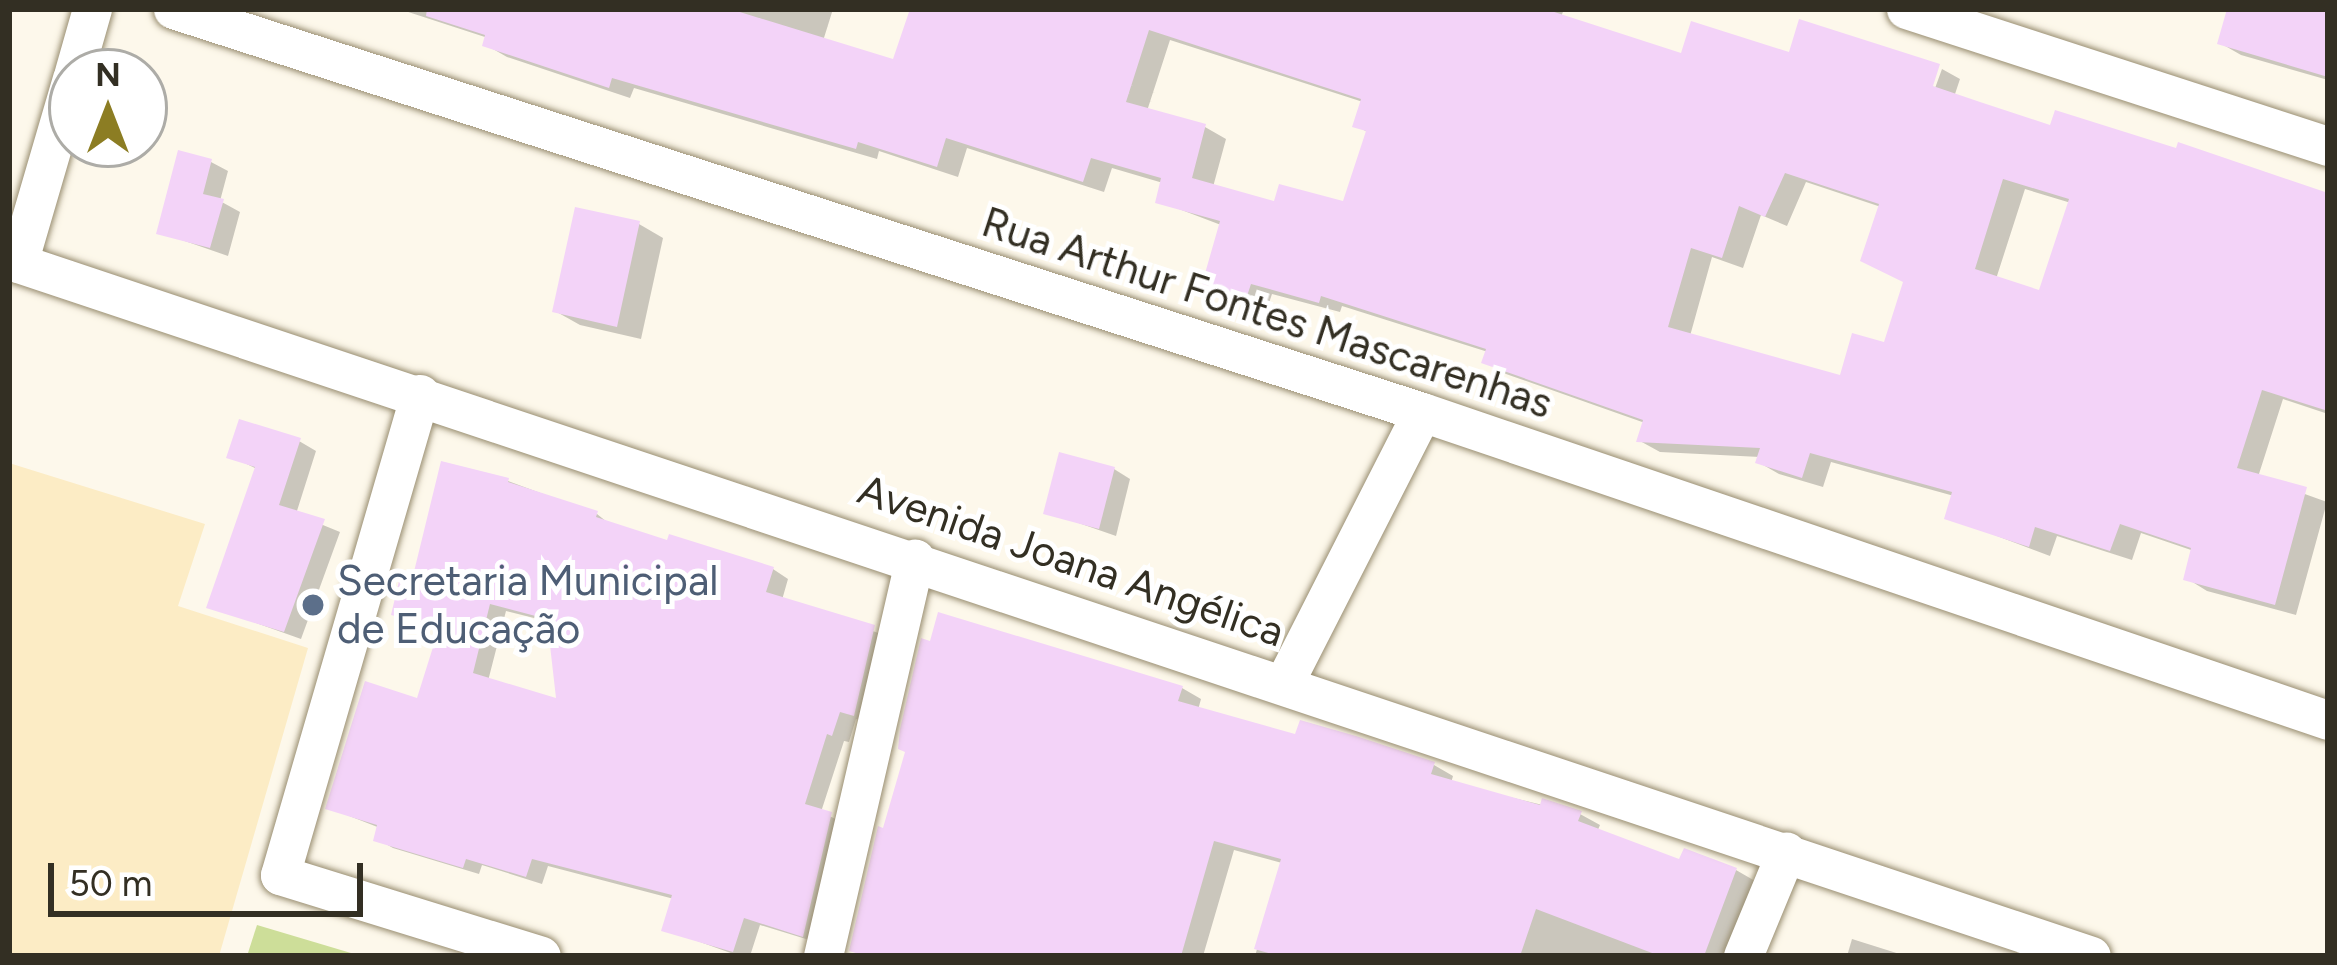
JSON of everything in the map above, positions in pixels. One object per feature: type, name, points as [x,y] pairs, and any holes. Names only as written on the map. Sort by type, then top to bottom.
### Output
[{"type":"street","points":[[81,48],[92,9]]},
{"type":"street","name":"Rua Arthur Fontes Mascarenhas","points":[[173,9],[1422,412],[2328,720]]},
{"type":"street","points":[[1906,9],[2328,146]]},
{"type":"street","points":[[14,262],[48,154]]},
{"type":"street","name":"Avenida Joana Angélica","points":[[14,262],[915,559],[2091,956]]},
{"type":"street","points":[[420,394],[280,874],[541,956]]},
{"type":"street","points":[[1284,683],[1422,412]]},
{"type":"street","points":[[824,956],[915,559]]},
{"type":"street","points":[[1743,956],[1786,852]]},
{"type":"shaded area","points":[[9,463],[205,524],[178,606],[308,648],[219,956],[9,956]]},
{"type":"green space","points":[[257,925],[361,956],[247,956]]},
{"type":"building","points":[[427,9],[730,9],[893,59],[910,9],[1545,9],[1681,53],[1691,21],[1789,52],[1799,19],[1940,64],[1933,86],[1980,102],[2050,125],[2055,110],[2176,148],[2178,142],[2328,193],[2328,411],[2262,390],[2237,468],[2307,487],[2275,605],[2183,580],[2191,548],[2120,524],[2110,551],[2035,527],[2029,547],[1944,519],[1952,492],[1810,453],[1802,478],[1755,463],[1760,448],[1636,442],[1643,420],[1481,363],[1486,349],[1321,296],[1319,303],[1251,284],[1247,296],[1202,284],[1220,221],[1155,203],[1161,178],[1091,158],[1083,182],[946,138],[937,167],[858,142],[856,149],[612,78],[609,88],[482,46],[485,35],[426,16]],"holes":[[[1149,30],[1361,99],[1352,127],[1366,131],[1343,201],[1279,184],[1274,201],[1192,178],[1206,124],[1126,102]],[[1785,173],[1879,204],[1860,261],[1903,282],[1884,342],[1852,333],[1840,375],[1668,327],[1691,248],[1722,258],[1739,206],[1765,217]],[[2003,179],[2069,199],[2039,290],[1975,269]]]},
{"type":"building","points":[[2227,9],[2328,9],[2328,77],[2217,44]]},
{"type":"building","points":[[178,150],[212,159],[203,194],[224,199],[210,248],[156,234]]},
{"type":"building","points":[[575,207],[640,221],[617,327],[552,312]]},
{"type":"building","points":[[239,419],[301,438],[279,505],[325,519],[284,632],[206,608],[255,467],[226,458]]},
{"type":"building","points":[[1059,452],[1115,467],[1099,529],[1043,514]]},
{"type":"building","points":[[441,461],[509,478],[508,482],[598,511],[596,517],[667,540],[669,534],[774,567],[766,592],[875,625],[854,716],[840,712],[832,736],[827,734],[805,804],[832,812],[803,937],[744,918],[733,952],[661,931],[672,895],[532,859],[526,877],[466,859],[463,868],[373,841],[377,825],[325,809],[365,681],[417,698],[439,628],[391,615],[399,581],[411,584]],"holes":[[[490,604],[547,619],[556,698],[473,673]]]},
{"type":"building","points":[[938,612],[1183,686],[1178,701],[1295,734],[1300,720],[1356,736],[1435,762],[1431,774],[1540,805],[1542,798],[1582,811],[1578,821],[1679,859],[1684,848],[1737,868],[1704,956],[1660,956],[1536,909],[1520,956],[1279,956],[1254,949],[1281,859],[1214,841],[1181,956],[866,956],[849,951],[878,826],[883,828],[905,752],[898,749],[900,729],[921,638],[930,641]]},
{"type":"place","name":"Secretaria Municipal de Educação","points":[[313,605]]}]
